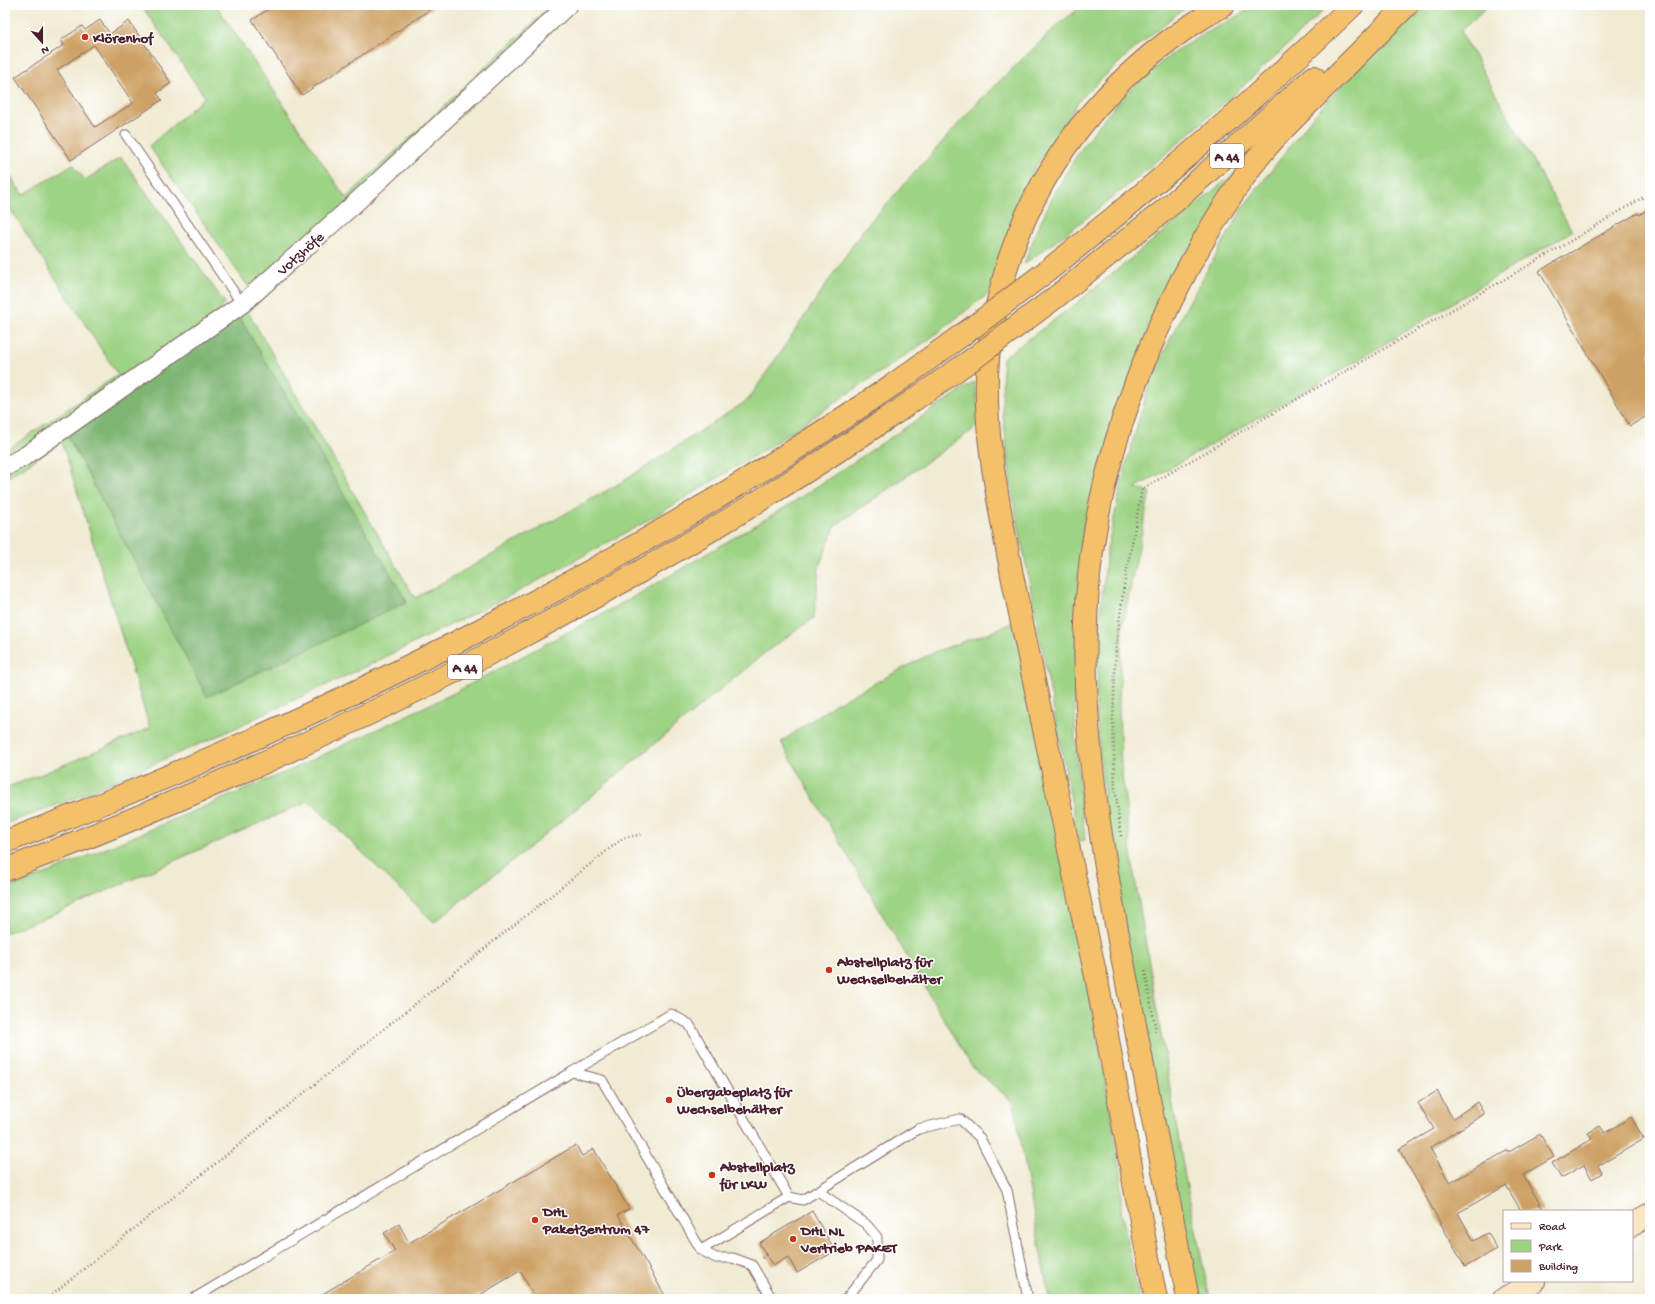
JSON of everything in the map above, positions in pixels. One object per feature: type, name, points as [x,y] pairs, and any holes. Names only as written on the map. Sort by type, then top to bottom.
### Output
[{"type":"highway","points":[[1156,1299],[1096,980],[1033,681],[1000,510],[989,435],[987,398],[988,360],[997,305],[1013,250],[1036,195],[1065,147],[1097,106],[1134,68],[1178,33],[1224,5]]},
{"type":"highway","name":"A 44","points":[[5,842],[109,801],[251,740],[400,671],[515,613],[622,554],[721,496],[830,427],[897,382],[976,325],[1050,268],[1142,195],[1228,122],[1353,5]]},
{"type":"highway","name":"A 44","points":[[5,870],[118,825],[240,773],[362,718],[481,659],[589,602],[687,546],[794,480],[898,411],[977,356],[1056,297],[1134,235],[1218,164],[1304,88],[1390,5]]},
{"type":"highway","points":[[1188,1299],[1141,1058],[1107,875],[1096,806],[1089,738],[1086,663],[1087,606],[1093,550],[1107,478],[1131,399],[1168,309],[1206,238],[1244,178],[1268,146],[1407,5]]},
{"type":"main road","points":[[1633,1224],[1650,1214]]},
{"type":"main road","points":[[1504,1299],[1532,1282]]},
{"type":"street","name":"Votzhöfe","points":[[5,467],[25,456],[242,304],[358,201],[568,5]]},
{"type":"lane","points":[[126,135],[242,304]]},
{"type":"lane","points":[[193,1299],[671,1014],[689,1024],[789,1197]]},
{"type":"lane","points":[[572,1072],[602,1080],[701,1250],[716,1258],[733,1258],[752,1264],[772,1299]]},
{"type":"lane","points":[[701,1250],[789,1197],[803,1200],[918,1129],[960,1119],[980,1138],[1007,1190],[1028,1299]]},
{"type":"lane","points":[[818,1191],[866,1224],[877,1237],[877,1260],[846,1299]]},
{"type":"path","points":[[1122,840],[1115,787],[1113,720],[1116,646],[1124,586],[1142,489],[1650,193]]},
{"type":"path","points":[[46,1299],[623,838],[644,834]]},
{"type":"path","points":[[1144,968],[1157,1037]]},
{"type":"green space","points":[[141,5],[216,5],[346,198],[552,5],[562,5],[258,286],[247,285],[149,146],[205,97]]},
{"type":"green space","points":[[573,5],[579,5],[248,312],[415,598],[622,482],[748,400],[863,230],[980,100],[1061,22],[1084,5],[1192,5],[1179,12],[1135,48],[1081,98],[1033,171],[1002,250],[994,289],[928,340],[769,447],[647,521],[517,592],[369,665],[222,734],[78,797],[5,824],[5,788],[47,772],[150,728],[62,442],[5,479],[5,472],[239,316]]},
{"type":"green space","points":[[1258,5],[1329,5],[1219,108],[1143,173],[1064,235],[1024,264],[1036,232],[1065,174],[1082,147],[1123,98],[1147,75],[1176,51]]},
{"type":"green space","points":[[1420,5],[1488,5],[1461,32],[1572,231],[1323,381],[1135,488],[1150,492],[1122,628],[1119,704],[1121,766],[1133,867],[1185,1177],[1210,1299],[1197,1299],[1110,859],[1096,713],[1099,626],[1107,550],[1125,468],[1150,381],[1184,311],[1244,206],[1311,119],[1381,43]]},
{"type":"green space","points":[[121,157],[225,303],[211,321],[5,462],[5,451],[118,375],[5,201],[5,168],[23,195],[73,164],[85,180]]},
{"type":"green space","points":[[1242,167],[1124,400],[1076,654],[1075,737],[1085,840],[1079,841],[1011,487],[1002,406],[1003,358],[1078,302]]},
{"type":"green space","points":[[239,316],[407,602],[207,697],[68,437]]},
{"type":"green space","points":[[974,382],[981,424],[835,526],[819,567],[814,618],[767,651],[536,842],[434,922],[309,801],[50,916],[5,933],[5,889],[36,878],[295,768],[452,694],[637,595],[789,505]]},
{"type":"green space","points":[[1016,621],[1083,956],[1121,1170],[1121,1210],[1139,1299],[1049,1299],[1014,1103],[972,1067],[781,742],[835,704],[934,652],[991,632]]},
{"type":"building","points":[[275,5],[437,5],[302,95],[252,20]]},
{"type":"building","points":[[100,20],[110,34],[129,21],[171,83],[157,93],[162,100],[71,160],[15,77],[64,45],[61,40],[82,26],[85,30]],"holes":[[[94,45],[133,103],[95,127],[57,70]]]},
{"type":"building","points":[[1650,208],[1650,414],[1630,426],[1539,271],[1638,213],[1639,215]]},
{"type":"building","points":[[1437,1091],[1453,1119],[1477,1102],[1484,1114],[1430,1148],[1450,1183],[1508,1150],[1509,1152],[1540,1134],[1554,1157],[1523,1175],[1543,1210],[1520,1210],[1506,1185],[1458,1213],[1474,1241],[1488,1233],[1497,1249],[1465,1267],[1399,1149],[1434,1129],[1418,1103]]},
{"type":"building","points":[[1631,1117],[1644,1139],[1598,1166],[1602,1173],[1592,1179],[1584,1165],[1561,1178],[1552,1163],[1592,1139],[1588,1133],[1600,1126],[1605,1133]]},
{"type":"building","name":"DHL Paketzentrum 47","points":[[576,1145],[582,1156],[594,1149],[629,1209],[618,1215],[667,1299],[536,1299],[520,1271],[473,1299],[314,1299],[395,1251],[384,1233],[399,1224],[409,1243]]},
{"type":"building","name":"DHL NL Vertrieb PAKET","points":[[812,1211],[835,1251],[797,1273],[788,1257],[773,1266],[759,1243]]},
{"type":"place","name":"Klörenhof","points":[[85,37]]},
{"type":"place","name":"Abstellplatz für Wechselbehälter","points":[[829,970]]},
{"type":"place","name":"Übergabeplatz für Wechselbehälter","points":[[669,1100]]},
{"type":"place","name":"Abstellplatz für LKW","points":[[712,1175]]},
{"type":"place","name":"DHL Paketzentrum 47","points":[[535,1220]]},
{"type":"place","name":"DHL NL Vertrieb PAKET","points":[[793,1239]]}]
